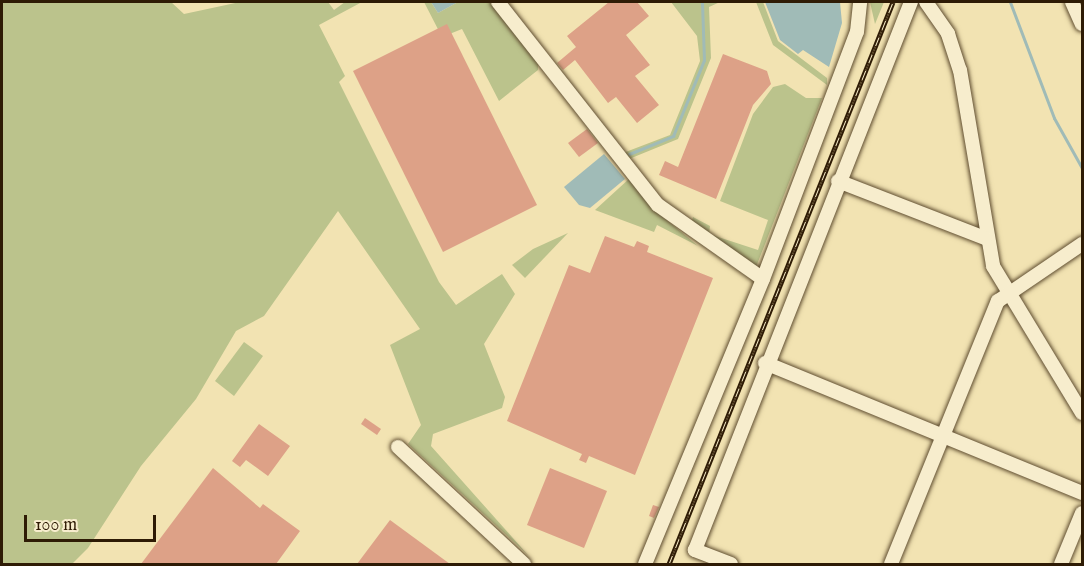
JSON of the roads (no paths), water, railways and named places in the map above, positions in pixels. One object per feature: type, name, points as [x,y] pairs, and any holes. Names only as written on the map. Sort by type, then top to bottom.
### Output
[{"type":"street","points":[[498,2],[658,205],[764,279]]},
{"type":"street","points":[[645,564],[764,279],[857,32],[860,2]]},
{"type":"street","points":[[730,564],[695,550],[765,363],[911,2]]},
{"type":"street","points":[[926,2],[948,34],[960,70],[978,160],[985,238],[1006,293],[1083,413]]},
{"type":"street","points":[[1072,2],[1083,24]]},
{"type":"street","points":[[838,181],[985,238]]},
{"type":"street","points":[[891,564],[943,436],[1006,293],[1083,244]]},
{"type":"street","points":[[765,363],[1083,493]]},
{"type":"street","points":[[398,447],[524,564]]},
{"type":"street","points":[[1061,564],[1083,513]]},
{"type":"water","points":[[431,2],[458,2],[438,13]]},
{"type":"water","points":[[765,2],[840,2],[842,23],[829,67],[803,50],[798,54],[780,40]]},
{"type":"water","points":[[604,154],[625,179],[590,208],[579,205],[564,187]]},
{"type":"waterway","points":[[629,154],[673,136],[704,60],[702,2]]},
{"type":"waterway","points":[[1010,2],[1054,118],[1082,168]]},
{"type":"railway","points":[[669,564],[893,2]]}]
